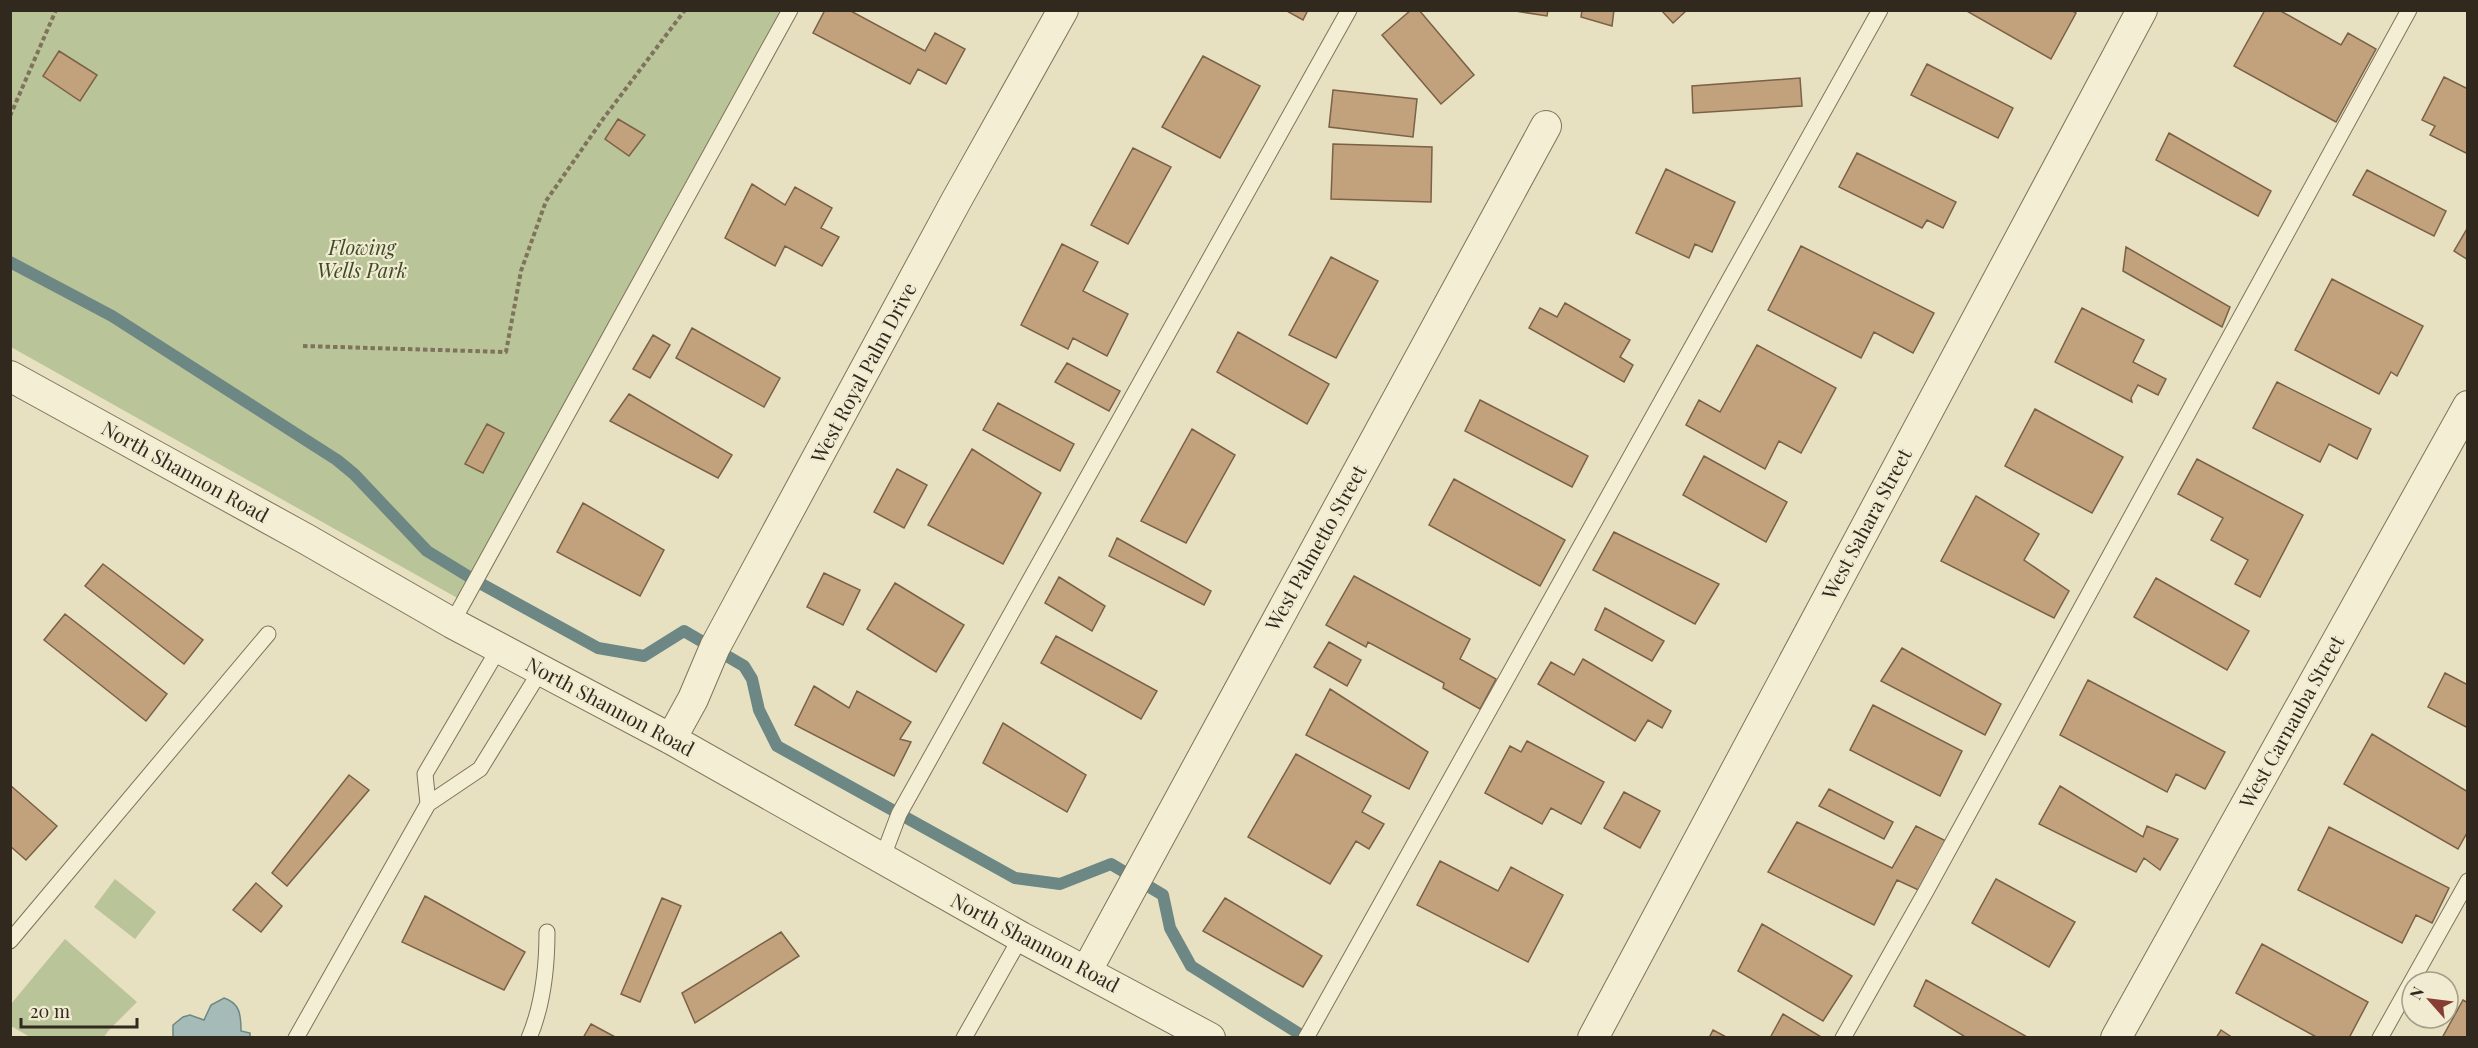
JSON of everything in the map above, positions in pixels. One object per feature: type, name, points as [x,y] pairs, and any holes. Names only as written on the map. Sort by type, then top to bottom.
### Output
[{"type":"street","name":"West Royal Palm Drive","points":[[671,739],[693,699],[715,647],[1063,10]]},
{"type":"street","name":"West Sahara Street","points":[[1593,1038],[2142,10]]},
{"type":"street","name":"West Palmetto Street","points":[[1087,970],[1546,126]]},
{"type":"street","name":"North Shannon Road","points":[[10,376],[452,623],[671,739],[1021,937],[1087,970],[1210,1038]]},
{"type":"street","name":"West Carnauba Street","points":[[2116,1038],[2468,406]]},
{"type":"lane","points":[[452,623],[790,10]]},
{"type":"lane","points":[[882,859],[899,814],[1349,10]]},
{"type":"lane","points":[[1306,1038],[1880,10]]},
{"type":"lane","points":[[1843,1038],[2409,10]]},
{"type":"lane","points":[[10,941],[268,634]]},
{"type":"lane","points":[[428,804],[425,774],[499,648]]},
{"type":"lane","points":[[296,1038],[428,804],[480,769],[542,670]]},
{"type":"lane","points":[[2380,1038],[2468,881]]},
{"type":"lane","points":[[529,1038],[537,1018],[547,958],[547,932]]},
{"type":"lane","points":[[964,1038],[1021,937]]},
{"type":"path","points":[[10,116],[56,10]]},
{"type":"path","points":[[303,345],[506,352],[521,271],[546,201],[603,119],[685,10]]},
{"type":"green space","name":"Flowing Wells Park","points":[[11,11],[781,11],[461,600],[11,347]]},
{"type":"green space","points":[[115,879],[156,912],[135,939],[94,907]]},
{"type":"green space","points":[[65,939],[137,1002],[104,1037],[30,1037],[11,1026],[11,1004]]},
{"type":"water","points":[[224,998],[236,1006],[240,1015],[241,1031],[250,1033],[250,1037],[173,1037],[173,1025],[183,1017],[190,1015],[204,1020],[211,1005]]},
{"type":"building","points":[[825,10],[849,10],[925,51],[935,33],[965,49],[946,84],[918,69],[910,84],[813,33]]},
{"type":"building","points":[[1285,10],[1308,10],[1303,20]]},
{"type":"building","points":[[1411,10],[1419,10],[1474,75],[1441,104],[1382,35]]},
{"type":"building","points":[[1509,10],[1548,10],[1547,16]]},
{"type":"building","points":[[1582,10],[1614,10],[1612,26],[1581,17]]},
{"type":"building","points":[[1661,10],[1687,10],[1673,23]]},
{"type":"building","points":[[1965,10],[2071,10],[2076,13],[2051,59]]},
{"type":"building","points":[[2265,10],[2279,10],[2341,45],[2348,33],[2376,49],[2336,122],[2234,66]]},
{"type":"building","points":[[59,51],[97,75],[80,101],[43,76]]},
{"type":"building","points":[[1203,56],[1260,86],[1220,158],[1162,127]]},
{"type":"building","points":[[1927,64],[2013,108],[1998,138],[1911,95]]},
{"type":"building","points":[[2444,77],[2468,89],[2468,154],[2430,135],[2435,126],[2422,120]]},
{"type":"building","points":[[1800,78],[1802,106],[1693,113],[1692,86]]},
{"type":"building","points":[[1333,90],[1417,99],[1413,137],[1329,127]]},
{"type":"building","points":[[618,119],[645,135],[629,156],[605,139]]},
{"type":"building","points":[[2169,133],[2271,191],[2258,216],[2156,160]]},
{"type":"building","points":[[1333,144],[1432,147],[1431,202],[1331,199]]},
{"type":"building","points":[[1133,148],[1171,167],[1128,244],[1091,225]]},
{"type":"building","points":[[1857,153],[1956,202],[1943,228],[1927,220],[1922,228],[1839,187]]},
{"type":"building","points":[[1666,169],[1735,202],[1712,252],[1695,244],[1689,258],[1636,233]]},
{"type":"building","points":[[2367,170],[2446,211],[2434,236],[2353,195]]},
{"type":"building","points":[[752,184],[785,205],[795,187],[832,208],[821,228],[839,237],[822,266],[785,246],[775,266],[725,238]]},
{"type":"building","points":[[2468,227],[2468,260],[2454,251]]},
{"type":"building","points":[[1062,244],[1098,262],[1083,291],[1128,314],[1107,356],[1073,338],[1068,349],[1021,325]]},
{"type":"building","points":[[1801,246],[1934,313],[1913,353],[1874,332],[1861,358],[1768,310]]},
{"type":"building","points":[[2126,247],[2230,307],[2222,327],[2123,271]]},
{"type":"building","points":[[1331,257],[1378,281],[1336,358],[1289,335]]},
{"type":"building","points":[[2332,279],[2423,326],[2397,376],[2391,372],[2379,394],[2295,350]]},
{"type":"building","points":[[1565,303],[1630,340],[1620,357],[1633,365],[1624,382],[1529,328],[1540,308],[1557,317]]},
{"type":"building","points":[[2082,308],[2144,340],[2133,362],[2166,379],[2158,395],[2138,385],[2131,398],[2132,402],[2055,362]]},
{"type":"building","points":[[692,328],[780,378],[764,407],[676,358]]},
{"type":"building","points":[[1238,332],[1329,384],[1307,424],[1217,372]]},
{"type":"building","points":[[653,335],[670,345],[650,378],[633,369]]},
{"type":"building","points":[[1757,345],[1836,388],[1801,453],[1779,441],[1765,469],[1686,425],[1699,400],[1720,412]]},
{"type":"building","points":[[1067,363],[1120,391],[1109,411],[1055,382]]},
{"type":"building","points":[[2277,382],[2371,429],[2357,459],[2329,444],[2320,462],[2253,428]]},
{"type":"building","points":[[629,394],[732,455],[718,478],[610,421]]},
{"type":"building","points":[[1480,400],[1588,456],[1572,487],[1465,431]]},
{"type":"building","points":[[998,403],[1074,444],[1060,471],[983,430]]},
{"type":"building","points":[[2035,409],[2123,457],[2092,513],[2005,466]]},
{"type":"building","points":[[487,424],[504,433],[483,473],[465,464]]},
{"type":"building","points":[[1192,429],[1235,455],[1186,543],[1141,521]]},
{"type":"building","points":[[972,449],[1041,493],[1003,564],[928,525]]},
{"type":"building","points":[[1704,456],[1787,502],[1766,542],[1683,495]]},
{"type":"building","points":[[2197,459],[2303,515],[2260,597],[2235,584],[2248,560],[2211,540],[2223,518],[2178,494]]},
{"type":"building","points":[[897,469],[927,485],[904,528],[874,512]]},
{"type":"building","points":[[1454,479],[1565,540],[1540,586],[1429,525]]},
{"type":"building","points":[[1976,496],[2039,534],[2024,560],[2069,591],[2054,618],[1941,561]]},
{"type":"building","points":[[583,503],[664,550],[640,596],[557,552]]},
{"type":"building","points":[[1614,532],[1719,584],[1695,624],[1593,570]]},
{"type":"building","points":[[1117,538],[1211,591],[1204,605],[1109,556]]},
{"type":"building","points":[[103,564],[203,640],[184,664],[85,586]]},
{"type":"building","points":[[824,573],[860,590],[843,625],[807,607]]},
{"type":"building","points":[[1354,576],[1470,639],[1460,659],[1496,679],[1480,709],[1443,688],[1444,683],[1368,642],[1366,647],[1326,625]]},
{"type":"building","points":[[1059,577],[1105,606],[1092,631],[1045,603]]},
{"type":"building","points":[[2156,578],[2249,631],[2227,670],[2134,617]]},
{"type":"building","points":[[895,583],[964,625],[936,672],[867,629]]},
{"type":"building","points":[[1605,608],[1664,641],[1652,661],[1595,630]]},
{"type":"building","points":[[65,614],[167,694],[146,721],[44,640]]},
{"type":"building","points":[[1056,636],[1157,691],[1141,719],[1041,663]]},
{"type":"building","points":[[1329,642],[1361,660],[1347,686],[1314,667]]},
{"type":"building","points":[[1902,648],[2001,704],[1985,735],[1881,681]]},
{"type":"building","points":[[1583,659],[1671,711],[1662,728],[1648,720],[1635,741],[1538,684],[1551,662],[1574,675]]},
{"type":"building","points":[[2445,673],[2468,685],[2468,728],[2428,707]]},
{"type":"building","points":[[2088,680],[2225,752],[2205,789],[2176,774],[2167,792],[2060,735]]},
{"type":"building","points":[[814,686],[849,708],[857,691],[911,722],[900,739],[911,742],[894,776],[795,725]]},
{"type":"building","points":[[1330,689],[1428,752],[1409,789],[1306,735]]},
{"type":"building","points":[[1873,705],[1962,751],[1940,796],[1850,750]]},
{"type":"building","points":[[1003,723],[1086,775],[1067,812],[983,763]]},
{"type":"building","points":[[2372,734],[2468,792],[2468,831],[2458,849],[2344,784]]},
{"type":"building","points":[[1527,741],[1604,782],[1581,824],[1551,808],[1542,824],[1485,793],[1510,746],[1521,752]]},
{"type":"building","points":[[1296,754],[1371,796],[1362,812],[1384,824],[1369,849],[1356,841],[1330,884],[1248,837]]},
{"type":"building","points":[[349,775],[369,790],[287,886],[272,873]]},
{"type":"building","points":[[10,785],[57,826],[26,860],[10,846]]},
{"type":"building","points":[[2060,786],[2143,837],[2147,826],[2178,839],[2160,870],[2144,858],[2136,872],[2039,824]]},
{"type":"building","points":[[1829,789],[1893,822],[1884,839],[1819,806]]},
{"type":"building","points":[[1624,792],[1660,811],[1640,848],[1604,828]]},
{"type":"building","points":[[1797,822],[1892,868],[1916,826],[1948,842],[1925,893],[1897,880],[1874,925],[1768,872]]},
{"type":"building","points":[[2329,827],[2449,888],[2432,923],[2416,915],[2402,943],[2298,890]]},
{"type":"building","points":[[1440,861],[1498,891],[1511,867],[1563,895],[1528,962],[1417,905]]},
{"type":"building","points":[[1996,879],[2075,922],[2049,967],[1972,923]]},
{"type":"building","points":[[256,883],[282,906],[261,932],[233,910]]},
{"type":"building","points":[[425,896],[525,952],[504,990],[402,942]]},
{"type":"building","points":[[662,898],[681,906],[640,1002],[621,994]]},
{"type":"building","points":[[1225,898],[1322,956],[1303,987],[1203,931]]},
{"type":"building","points":[[1762,924],[1852,976],[1823,1021],[1738,971]]},
{"type":"building","points":[[781,932],[799,956],[695,1023],[682,993]]},
{"type":"building","points":[[2262,944],[2368,1002],[2349,1038],[2318,1038],[2236,993]]},
{"type":"building","points":[[1926,980],[2029,1038],[1967,1038],[1914,1006]]},
{"type":"building","points":[[2463,1000],[2468,1003],[2468,1038],[2442,1038],[2446,1030],[2460,1030],[2460,1005]]},
{"type":"building","points":[[1783,1014],[1823,1038],[1770,1038]]},
{"type":"building","points":[[591,1024],[617,1038],[583,1038]]},
{"type":"building","points":[[1713,1030],[1728,1038],[1709,1038]]},
{"type":"building","points":[[2221,1030],[2233,1038],[2216,1038]]},
{"type":"waterway","points":[[10,262],[112,316],[337,460],[354,474],[427,551],[476,581],[598,648],[644,656],[684,631],[744,666],[752,679],[759,710],[777,746],[1015,878],[1060,884],[1111,864],[1163,895],[1170,928],[1191,966],[1306,1038]]}]
